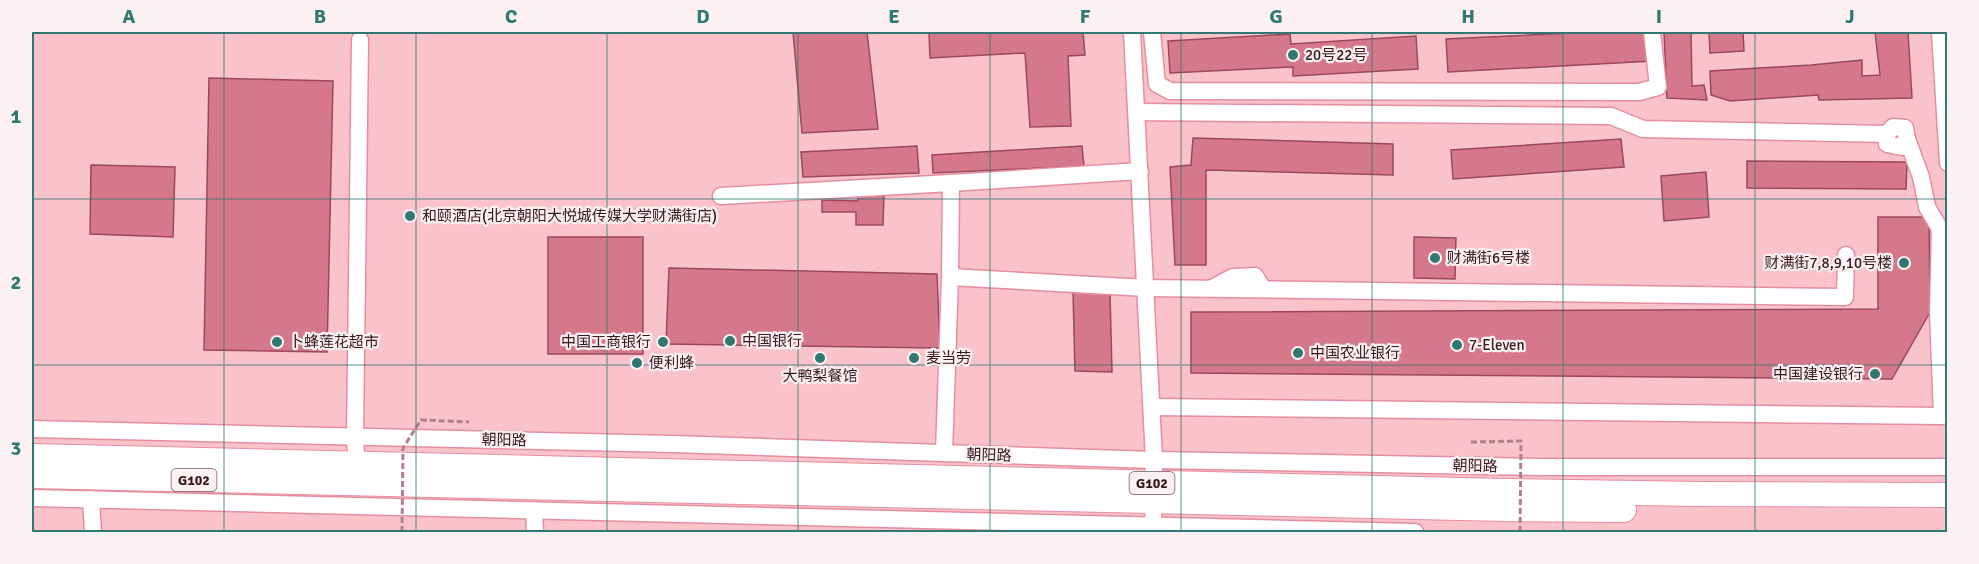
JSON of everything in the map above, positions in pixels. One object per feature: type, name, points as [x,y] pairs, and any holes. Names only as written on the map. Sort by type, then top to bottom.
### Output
[{"type":"highway","name":"朝阳路","points":[[32,456],[357,484]]},
{"type":"highway","name":"朝阳路","points":[[32,476],[357,484],[1154,481],[1689,494],[1947,495]]},
{"type":"highway","name":"朝阳路","points":[[1154,481],[1505,509],[1947,511]]},
{"type":"street","points":[[1132,32],[1152,407],[1153,530]]},
{"type":"street","points":[[1152,32],[1157,84],[1170,91],[1639,92],[1658,87],[1652,32]]},
{"type":"street","points":[[1940,32],[1947,163]]},
{"type":"street","points":[[357,484],[355,436],[360,40]]},
{"type":"street","points":[[1137,112],[1611,116],[1643,129],[1887,134],[1893,127],[1905,128],[1921,177],[1927,207],[1940,229],[1938,313],[1942,416],[1152,407]]},
{"type":"street","points":[[721,196],[1140,171]]},
{"type":"street","points":[[944,453],[951,183]]},
{"type":"street","points":[[950,277],[1146,288],[1845,297],[1846,255]]},
{"type":"street","name":"朝阳路","points":[[32,429],[685,444],[944,453],[1154,481],[1544,467],[1947,467]]},
{"type":"street","name":"朝阳路","points":[[32,498],[91,500],[357,484],[534,510],[1153,530],[1415,532]]},
{"type":"street","points":[[91,500],[93,532]]},
{"type":"street","points":[[534,510],[535,532]]},
{"type":"path","points":[[402,532],[403,448],[421,420],[470,422]]},
{"type":"path","points":[[1471,442],[1521,441],[1520,532]]},
{"type":"building","points":[[793,32],[867,32],[878,129],[802,133]]},
{"type":"building","points":[[929,32],[1083,32],[1085,55],[1068,56],[1071,126],[1030,127],[1025,53],[930,58]]},
{"type":"building","points":[[1594,32],[1651,32],[1653,61],[1448,72],[1446,39]]},
{"type":"building","points":[[1664,32],[1691,32],[1692,86],[1704,85],[1707,100],[1667,98]]},
{"type":"building","points":[[1709,32],[1743,32],[1744,51],[1710,53]]},
{"type":"building","points":[[1875,32],[1908,32],[1912,98],[1819,100],[1818,95],[1730,101],[1711,95],[1710,71],[1862,60],[1862,76],[1880,75]]},
{"type":"building","name":"20号22号","points":[[1290,34],[1291,44],[1416,36],[1418,69],[1293,76],[1293,67],[1170,73],[1168,41]]},
{"type":"building","points":[[209,78],[333,81],[327,352],[204,350]]},
{"type":"building","points":[[1193,138],[1393,144],[1393,175],[1206,170],[1206,265],[1175,265],[1170,167],[1191,165]]},
{"type":"building","points":[[1621,139],[1624,167],[1453,179],[1451,150]]},
{"type":"building","points":[[917,146],[919,173],[803,177],[801,152]]},
{"type":"building","points":[[1082,146],[1084,166],[933,173],[932,155]]},
{"type":"building","points":[[1747,161],[1907,162],[1906,189],[1747,188]]},
{"type":"building","points":[[91,165],[175,167],[173,237],[90,234]]},
{"type":"building","points":[[1706,172],[1709,217],[1664,221],[1661,176]]},
{"type":"building","points":[[884,194],[883,225],[856,225],[856,212],[822,212],[822,200],[858,201],[858,195]]},
{"type":"building","name":"财满街7,8,9,10号楼","points":[[1878,217],[1929,217],[1930,312],[1892,379],[1191,373],[1191,312],[1878,309]]},
{"type":"building","points":[[548,237],[643,237],[643,354],[548,354]]},
{"type":"building","name":"财满街6号楼","points":[[1414,237],[1456,238],[1455,279],[1414,278]]},
{"type":"building","points":[[669,268],[937,274],[940,348],[666,344]]},
{"type":"building","points":[[1073,292],[1110,293],[1112,372],[1075,371]]},
{"type":"place","name":"20号22号","points":[[1293,55]]},
{"type":"place","name":"和颐酒店(北京朝阳大悦城传媒大学财满街店)","points":[[410,216]]},
{"type":"place","name":"财满街6号楼","points":[[1435,258]]},
{"type":"place","name":"财满街7,8,9,10号楼","points":[[1904,263]]},
{"type":"place","name":"中国银行","points":[[730,341]]},
{"type":"place","name":"卜蜂莲花超市","points":[[277,342]]},
{"type":"place","name":"中国工商银行","points":[[663,342]]},
{"type":"place","name":"7-Eleven","points":[[1457,345]]},
{"type":"place","name":"中国农业银行","points":[[1298,353]]},
{"type":"place","name":"大鸭梨餐馆","points":[[820,358]]},
{"type":"place","name":"麦当劳","points":[[914,358]]},
{"type":"place","name":"便利蜂","points":[[637,363]]},
{"type":"place","name":"中国建设银行","points":[[1875,374]]}]
